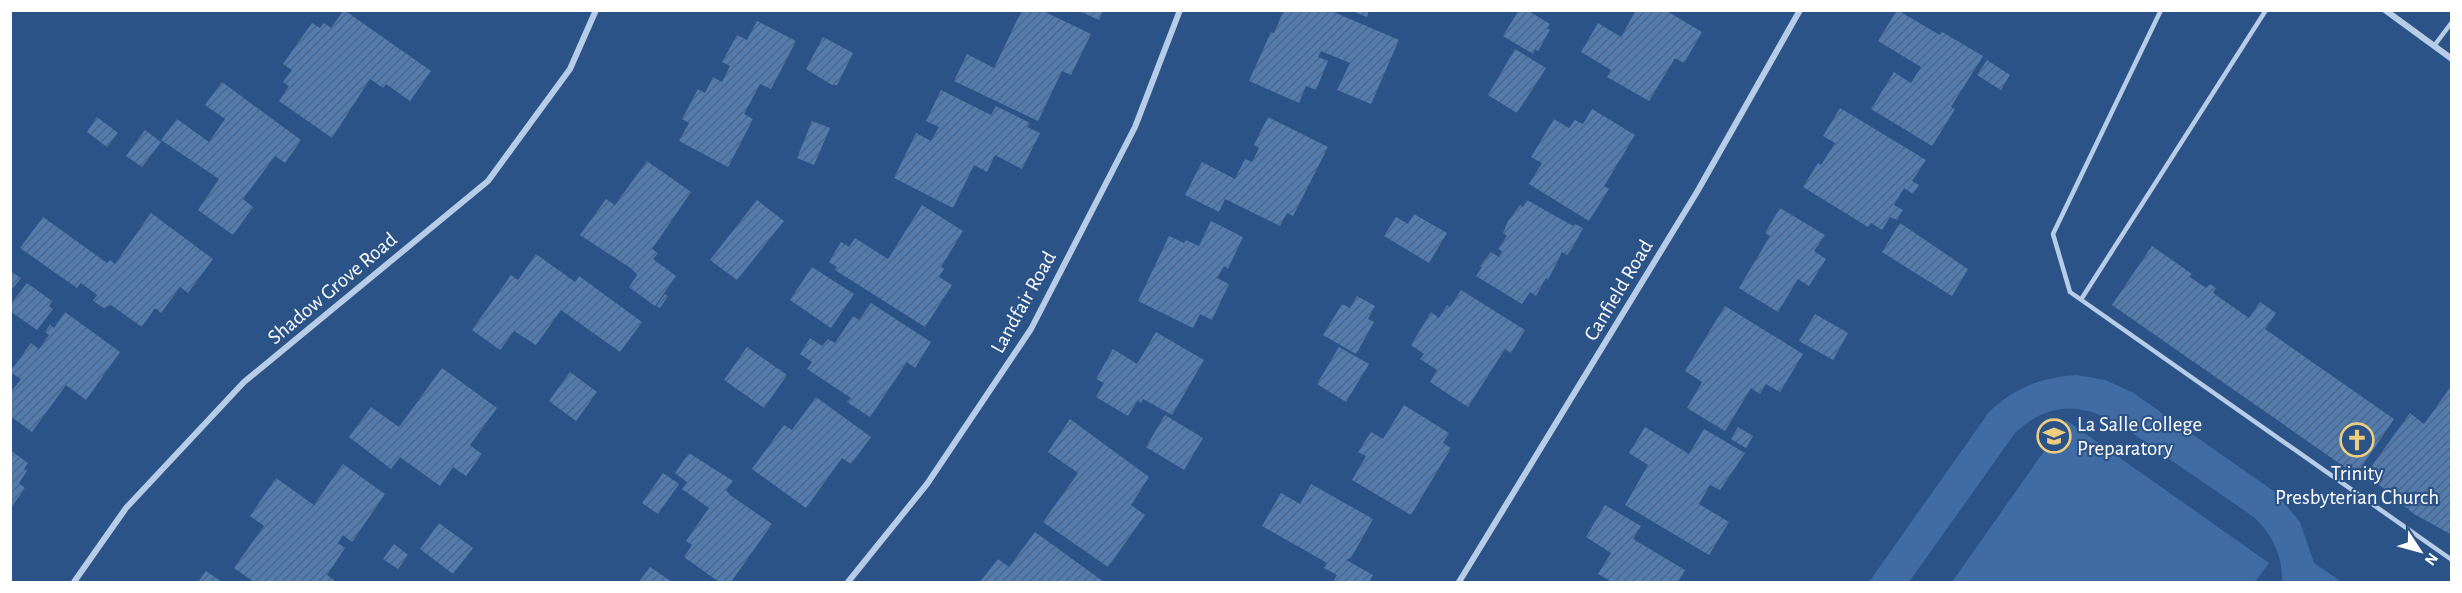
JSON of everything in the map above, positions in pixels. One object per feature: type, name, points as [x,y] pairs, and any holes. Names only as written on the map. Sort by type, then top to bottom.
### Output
[{"type":"street","name":"Shadow Grove Road","points":[[74,582],[126,508],[244,382],[488,181],[570,69],[596,10]]},
{"type":"street","name":"Landfair Road","points":[[848,582],[927,484],[1031,329],[1134,127],[1180,10]]},
{"type":"street","name":"Canfield Road","points":[[1459,582],[1691,202],[1800,10]]},
{"type":"street","points":[[2385,10],[2451,59]]},
{"type":"lane","points":[[2161,10],[2053,234],[2070,292],[2082,298],[2451,560]]},
{"type":"lane","points":[[2082,298],[2266,10]]},
{"type":"lane","points":[[2433,47],[2451,22]]},
{"type":"shaded area","points":[[2077,375],[2105,380],[2132,392],[2275,492],[2300,522],[2314,563],[2339,580],[2337,582],[2282,582],[2281,564],[2276,547],[2255,518],[2134,434],[2096,414],[2077,409],[2057,410],[2036,417],[2015,433],[1909,582],[1869,582],[1989,412],[2009,396],[2029,385],[2052,378]]},
{"type":"shaded area","points":[[2066,420],[2269,563],[2255,582],[1952,582]]},
{"type":"building","points":[[344,10],[431,71],[410,101],[386,84],[383,88],[370,79],[332,138],[279,101],[289,86],[283,82],[292,70],[283,64],[312,23],[320,28],[324,23],[331,28]]},
{"type":"building","points":[[1022,10],[1041,10],[1091,34],[1071,75],[1062,71],[1038,121],[954,81],[967,54],[994,68]]},
{"type":"building","points":[[1077,10],[1103,10],[1099,20]]},
{"type":"building","points":[[1284,10],[1329,10],[1399,40],[1371,104],[1337,90],[1350,63],[1321,51],[1318,57],[1328,61],[1316,90],[1306,86],[1299,103],[1249,81],[1271,32],[1274,33]]},
{"type":"building","points":[[1350,10],[1369,10],[1367,17]]},
{"type":"building","points":[[1519,10],[1527,10],[1550,24],[1547,29],[1550,30],[1538,51],[1535,49],[1533,54],[1503,36]]},
{"type":"building","points":[[1636,10],[1665,10],[1702,32],[1684,63],[1675,58],[1649,101],[1607,77],[1611,70],[1581,52],[1598,23],[1621,37]]},
{"type":"building","points":[[1897,10],[1940,35],[1942,32],[1983,56],[1951,107],[1955,109],[1932,146],[1871,109],[1894,72],[1911,83],[1921,67],[1878,41]]},
{"type":"building","points":[[757,21],[796,41],[771,89],[760,84],[744,114],[753,119],[728,167],[679,141],[689,123],[682,119],[698,89],[705,93],[713,77],[722,82],[730,66],[722,62],[737,35],[747,40]]},
{"type":"building","points":[[823,37],[853,53],[837,85],[832,85],[806,69]]},
{"type":"building","points":[[1515,49],[1546,68],[1517,113],[1488,95]]},
{"type":"building","points":[[1987,60],[2010,75],[2001,90],[1977,75]]},
{"type":"building","points":[[222,82],[301,140],[285,163],[275,156],[243,199],[253,207],[233,235],[198,210],[219,179],[161,140],[177,119],[209,142],[225,119],[205,105]]},
{"type":"building","points":[[941,90],[991,115],[996,106],[1030,123],[1027,127],[1040,133],[1022,169],[995,155],[987,172],[974,165],[953,208],[894,178],[916,133],[931,141],[939,127],[926,121]]},
{"type":"building","points":[[1840,108],[1926,160],[1912,181],[1919,185],[1913,194],[1904,188],[1894,205],[1903,210],[1897,220],[1890,217],[1882,230],[1871,223],[1868,227],[1803,187],[1818,163],[1821,165],[1835,143],[1823,136]]},
{"type":"building","points":[[1592,109],[1635,135],[1604,186],[1609,189],[1589,221],[1529,184],[1542,163],[1531,157],[1554,119],[1569,128],[1575,120],[1583,124]]},
{"type":"building","points":[[97,117],[118,133],[107,147],[87,132]]},
{"type":"building","points":[[1268,117],[1328,147],[1293,216],[1287,213],[1280,226],[1225,199],[1219,212],[1185,195],[1202,162],[1235,179],[1245,159],[1252,162],[1259,148],[1254,145]]},
{"type":"building","points":[[812,121],[830,128],[814,165],[797,158]]},
{"type":"building","points":[[145,130],[161,142],[142,167],[126,156]]},
{"type":"building","points":[[647,161],[691,192],[652,249],[658,253],[653,259],[676,276],[655,306],[629,287],[637,275],[632,269],[580,235],[606,199],[615,205]]},
{"type":"building","points":[[757,200],[784,221],[737,280],[710,260]]},
{"type":"building","points":[[1527,200],[1573,226],[1575,224],[1583,228],[1567,255],[1562,252],[1548,280],[1546,278],[1536,296],[1530,292],[1522,304],[1476,276],[1482,267],[1480,266],[1491,252],[1499,257],[1502,251],[1498,249],[1507,236],[1503,233],[1508,221],[1520,205],[1523,207]]},
{"type":"building","points":[[922,205],[963,231],[941,267],[944,269],[939,277],[952,285],[925,327],[835,270],[837,267],[829,262],[841,242],[849,247],[855,238],[888,259]]},
{"type":"building","points":[[1780,208],[1825,235],[1814,251],[1826,259],[1809,286],[1798,279],[1778,312],[1739,288],[1770,236],[1765,233]]},
{"type":"building","points":[[151,213],[213,259],[188,293],[180,287],[161,313],[155,308],[142,327],[111,305],[104,308],[93,301],[97,295],[81,283],[77,288],[20,248],[43,217],[107,263],[110,260],[115,264]]},
{"type":"building","points":[[1414,214],[1447,233],[1429,263],[1384,236],[1396,217],[1408,224]]},
{"type":"building","points":[[1211,221],[1243,237],[1228,269],[1224,266],[1217,278],[1229,284],[1212,320],[1200,314],[1193,328],[1138,301],[1169,236],[1184,243],[1186,240],[1199,246]]},
{"type":"building","points":[[1900,223],[1968,269],[1952,296],[1882,252]]},
{"type":"building","points":[[2152,246],[2192,274],[2190,277],[2206,288],[2210,284],[2216,288],[2213,293],[2249,318],[2260,302],[2276,313],[2265,329],[2394,419],[2356,475],[2112,305]]},
{"type":"building","points":[[536,254],[575,282],[579,276],[642,322],[620,352],[561,310],[536,345],[514,331],[500,350],[472,330],[511,275],[518,280]]},
{"type":"building","points":[[812,267],[854,294],[831,328],[790,300]]},
{"type":"building","points":[[10,271],[21,278],[13,288],[10,286]]},
{"type":"building","points":[[27,283],[52,301],[49,306],[53,309],[37,330],[10,311],[10,305]]},
{"type":"building","points":[[1461,290],[1525,330],[1511,353],[1505,349],[1468,407],[1430,382],[1437,370],[1420,359],[1424,354],[1411,345],[1431,312],[1439,318],[1447,305],[1450,307]]},
{"type":"building","points":[[665,294],[668,296],[660,308],[656,306]]},
{"type":"building","points":[[1357,296],[1375,306],[1368,319],[1374,322],[1356,354],[1323,335],[1342,304],[1350,308]]},
{"type":"building","points":[[871,303],[931,342],[915,368],[907,362],[870,417],[847,402],[851,398],[807,369],[812,362],[800,354],[810,338],[822,346],[828,339],[835,343],[853,316],[859,320]]},
{"type":"building","points":[[1725,306],[1803,354],[1780,392],[1766,384],[1760,394],[1751,388],[1725,431],[1687,408],[1702,382],[1685,371]]},
{"type":"building","points":[[65,312],[120,352],[86,400],[66,385],[32,432],[10,416],[10,393],[21,379],[10,372],[31,343],[39,349],[49,335],[45,332],[50,325],[54,328]]},
{"type":"building","points":[[1815,314],[1848,333],[1833,360],[1799,341]]},
{"type":"building","points":[[1156,332],[1204,360],[1172,415],[1143,399],[1141,403],[1138,400],[1128,416],[1096,397],[1104,383],[1096,379],[1113,349],[1137,364]]},
{"type":"building","points":[[747,347],[787,375],[764,408],[724,380]]},
{"type":"building","points":[[1339,347],[1369,364],[1346,402],[1317,384]]},
{"type":"building","points":[[442,368],[497,408],[470,445],[482,454],[466,476],[453,467],[440,486],[400,457],[391,469],[349,437],[371,407],[399,427]]},
{"type":"building","points":[[570,372],[597,392],[576,421],[549,401]]},
{"type":"building","points":[[2452,385],[2452,535],[2414,514],[2366,474],[2410,413],[2424,424]]},
{"type":"building","points":[[816,397],[871,437],[851,464],[842,458],[806,508],[752,469],[784,425],[792,430]]},
{"type":"building","points":[[1404,405],[1449,433],[1443,443],[1451,448],[1411,515],[1352,480],[1366,456],[1358,452],[1371,432],[1383,439]]},
{"type":"building","points":[[1165,415],[1203,438],[1184,470],[1146,447]]},
{"type":"building","points":[[1070,419],[1149,477],[1131,505],[1145,515],[1108,567],[1043,522],[1078,473],[1048,452]]},
{"type":"building","points":[[1645,427],[1689,454],[1704,429],[1745,453],[1720,490],[1710,485],[1699,504],[1729,522],[1709,555],[1625,505],[1648,465],[1629,453]]},
{"type":"building","points":[[1738,427],[1753,436],[1746,448],[1731,439]]},
{"type":"building","points":[[10,450],[28,463],[24,469],[27,471],[19,483],[25,488],[10,509]]},
{"type":"building","points":[[689,453],[733,481],[726,490],[730,495],[772,524],[731,582],[719,582],[684,557],[692,545],[686,541],[709,508],[682,489],[687,482],[675,473]]},
{"type":"building","points":[[343,464],[385,494],[352,542],[343,535],[338,543],[345,548],[327,575],[334,580],[332,582],[254,582],[234,568],[264,526],[250,516],[276,478],[314,505]]},
{"type":"building","points":[[663,473],[679,484],[658,514],[642,503]]},
{"type":"building","points":[[1311,484],[1373,519],[1351,558],[1346,560],[1373,575],[1369,582],[1333,582],[1337,575],[1324,568],[1327,563],[1262,526],[1281,493],[1300,504]]},
{"type":"building","points":[[1605,505],[1641,526],[1633,539],[1685,570],[1678,582],[1608,582],[1609,580],[1598,574],[1611,553],[1586,537]]},
{"type":"building","points":[[439,523],[473,548],[453,574],[420,549]]},
{"type":"building","points":[[1035,532],[1104,582],[980,582],[998,559],[1009,567]]},
{"type":"building","points":[[394,544],[408,555],[398,569],[383,559]]},
{"type":"building","points":[[650,567],[672,582],[639,582]]},
{"type":"building","points":[[206,571],[222,582],[198,582]]},
{"type":"place","name":"La Salle College Preparatory","points":[[2054,436]]},
{"type":"place","name":"Trinity Presbyterian Church","points":[[2357,440]]}]
